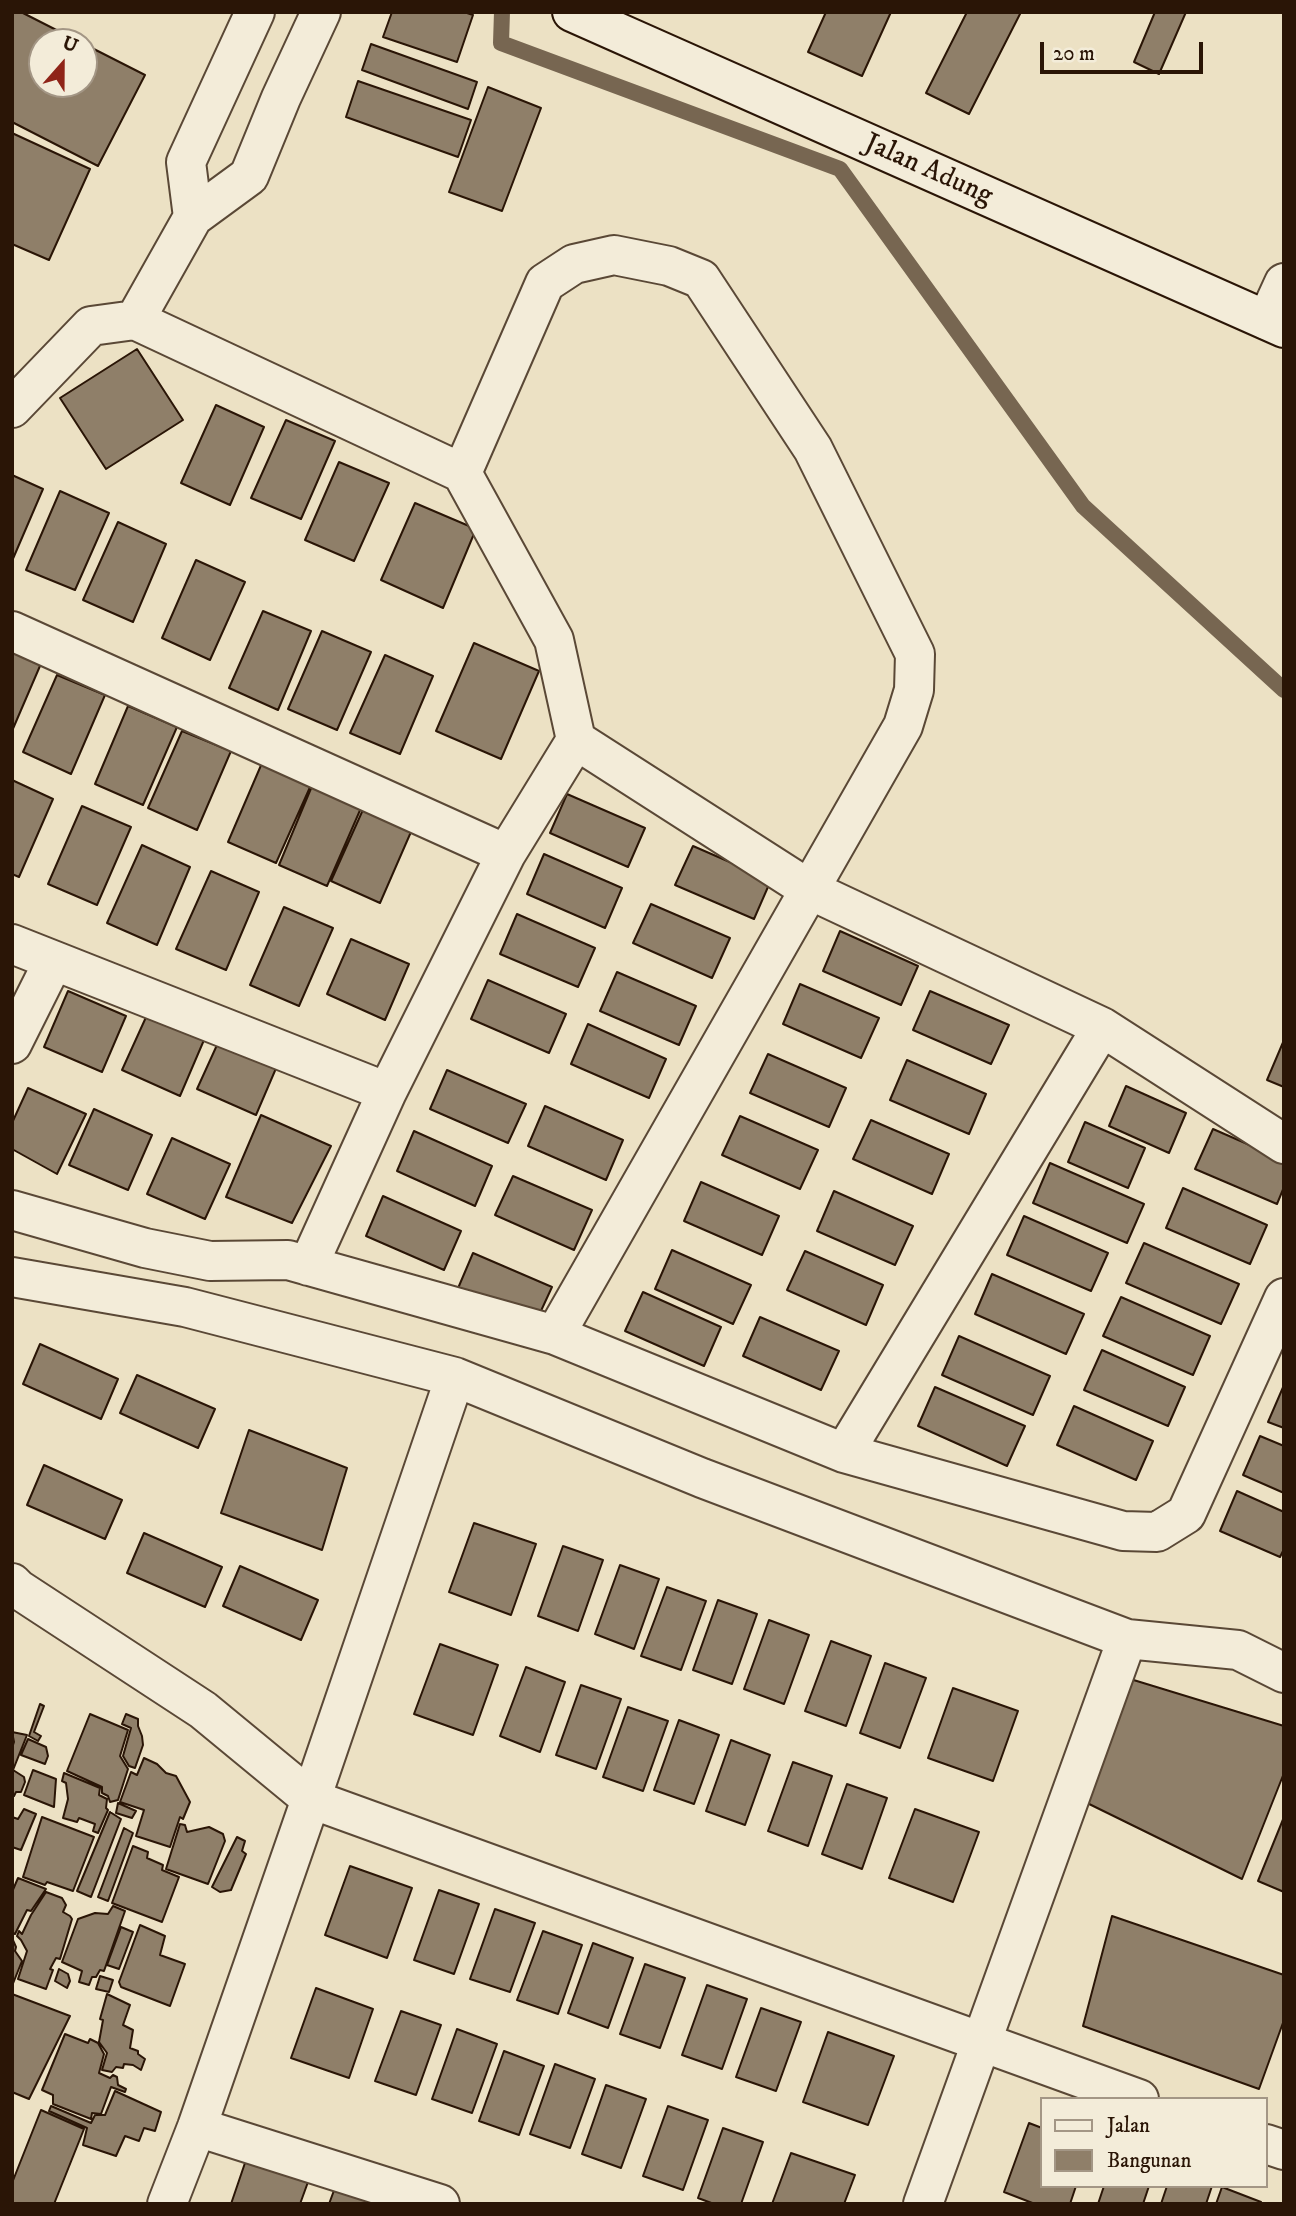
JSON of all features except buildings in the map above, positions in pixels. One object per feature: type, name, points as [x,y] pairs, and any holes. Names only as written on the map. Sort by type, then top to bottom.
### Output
[{"type":"street","points":[[193,217],[186,162],[255,12]]},
{"type":"street","points":[[135,320],[193,217],[249,176],[281,97],[321,12]]},
{"type":"street","name":"Jalan Adung","points":[[572,12],[1275,324]]},
{"type":"street","points":[[462,473],[545,283],[574,264],[614,255],[668,267],[701,279],[813,449],[915,654],[914,690],[903,726],[555,1335]]},
{"type":"street","points":[[1275,324],[1284,283]]},
{"type":"street","points":[[12,408],[91,326],[135,320],[462,473],[554,640],[576,740],[506,854],[387,1092],[308,1266]]},
{"type":"street","points":[[12,631],[506,854]]},
{"type":"street","points":[[576,740],[810,890],[1102,1027],[1284,1144]]},
{"type":"street","points":[[12,944],[387,1092]]},
{"type":"street","points":[[12,1044],[53,962]]},
{"type":"street","points":[[844,1453],[1102,1027]]},
{"type":"street","points":[[12,1210],[145,1248],[210,1261],[288,1260],[555,1335],[844,1453],[1123,1531],[1157,1532],[1185,1514],[1284,1298]]},
{"type":"street","points":[[12,1277],[185,1307],[455,1377],[702,1478],[1127,1639],[1238,1650],[1284,1673]]},
{"type":"street","points":[[167,2204],[197,2127],[455,1377]]},
{"type":"street","points":[[14,1592],[203,1710],[311,1799],[1133,2097]]},
{"type":"street","points":[[923,2204],[1127,1639]]},
{"type":"street","points":[[197,2127],[440,2204]]},
{"type":"waterway","points":[[502,12],[501,43],[840,169],[1083,506],[1284,690]]}]
